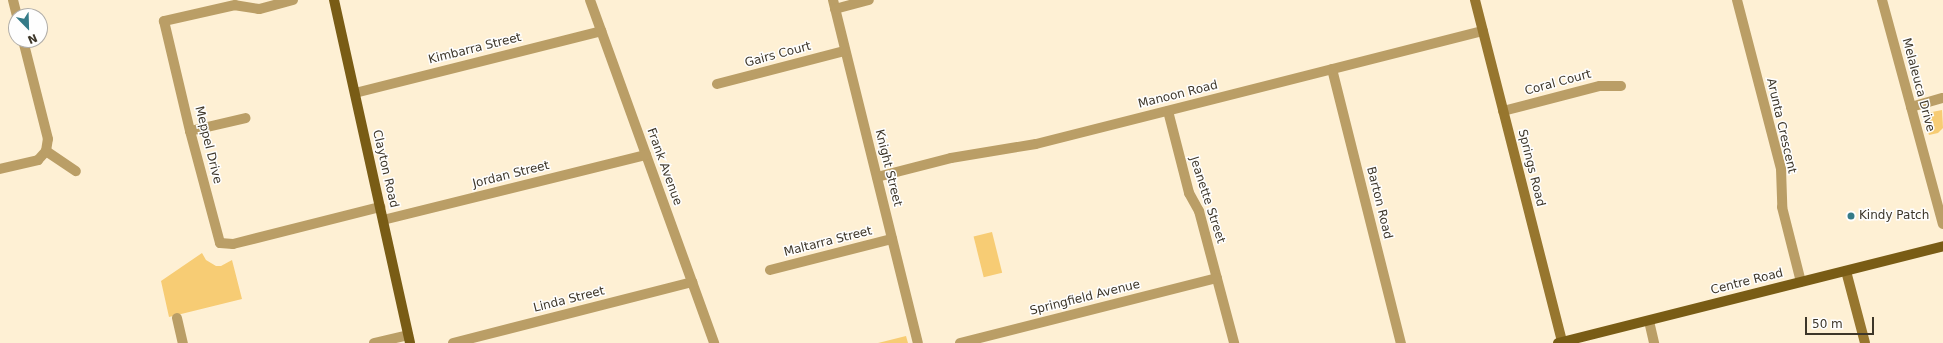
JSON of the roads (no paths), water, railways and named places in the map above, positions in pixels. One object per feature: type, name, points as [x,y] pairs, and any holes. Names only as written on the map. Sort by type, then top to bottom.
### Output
[{"type":"main road","name":"Clayton Road","points":[[334,0],[409,339]]},
{"type":"main road","name":"Springs Road","points":[[1475,0],[1560,342]]},
{"type":"main road","name":"Centre Road","points":[[1560,342],[1649,321],[1943,246]]},
{"type":"main road","points":[[1846,271],[1865,343]]},
{"type":"street","name":"Meppel Drive","points":[[293,0],[259,9],[235,5],[164,22],[190,131],[220,243],[233,244],[380,207]]},
{"type":"street","name":"Frank Avenue","points":[[590,0],[714,343]]},
{"type":"street","points":[[834,4],[869,0]]},
{"type":"street","name":"Arunta Crescent","points":[[1737,0],[1781,169],[1782,207],[1801,282]]},
{"type":"street","name":"Melaleuca Drive","points":[[1882,0],[1943,224]]},
{"type":"street","name":"Knight Street","points":[[834,4],[918,343]]},
{"type":"street","name":"Kimbarra Street","points":[[355,93],[601,30]]},
{"type":"street","name":"Manoon Road","points":[[877,177],[951,158],[1036,144],[1483,31]]},
{"type":"street","points":[[0,169],[38,160],[46,151],[48,139],[25,48]]},
{"type":"street","name":"Gairs Court","points":[[717,84],[845,51]]},
{"type":"street","name":"Barton Road","points":[[1332,69],[1401,343]]},
{"type":"street","name":"Coral Court","points":[[1503,111],[1600,86],[1620,86]]},
{"type":"street","points":[[1911,106],[1943,98]]},
{"type":"street","name":"Jeanette Street","points":[[1168,111],[1189,193],[1199,211],[1234,343]]},
{"type":"street","points":[[190,131],[246,118]]},
{"type":"street","points":[[46,151],[76,171]]},
{"type":"street","name":"Jordan Street","points":[[383,220],[646,155]]},
{"type":"street","name":"Maltarra Street","points":[[770,270],[892,239]]},
{"type":"street","name":"Springfield Avenue","points":[[960,343],[1217,278]]},
{"type":"street","name":"Linda Street","points":[[453,343],[692,282]]},
{"type":"street","points":[[177,318],[183,343]]},
{"type":"street","points":[[1649,321],[1654,343]]},
{"type":"street","points":[[374,343],[409,339]]},
{"type":"place","name":"Kindy Patch","points":[[1851,216]]}]
